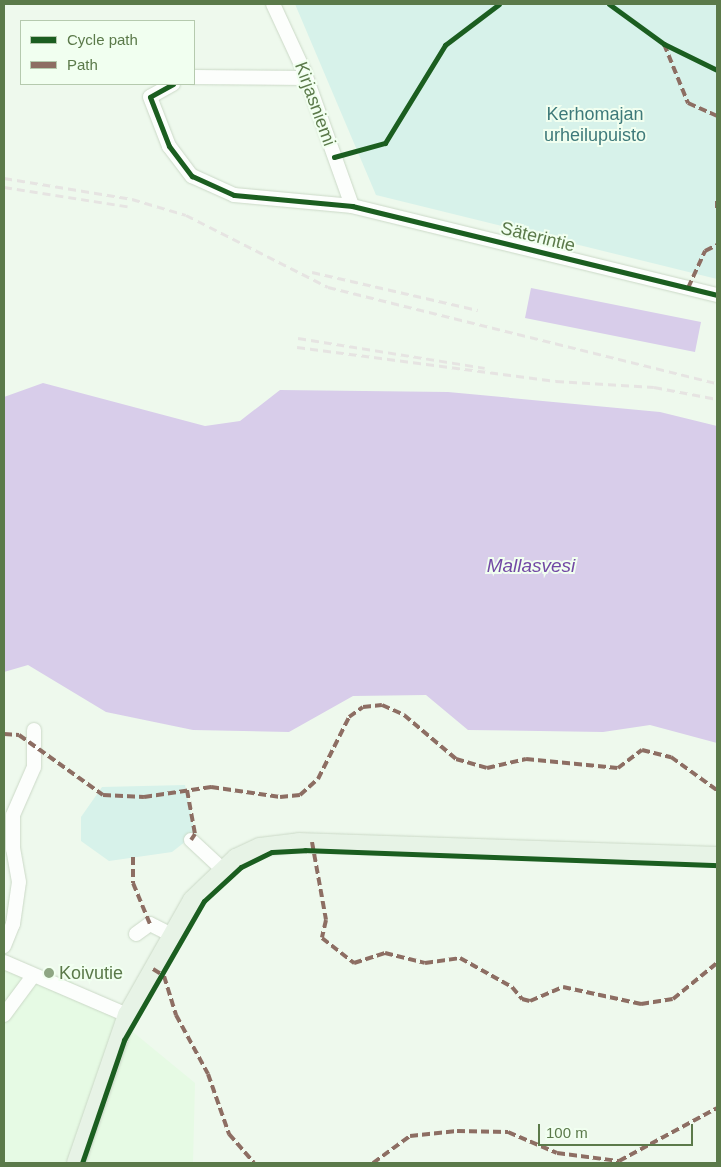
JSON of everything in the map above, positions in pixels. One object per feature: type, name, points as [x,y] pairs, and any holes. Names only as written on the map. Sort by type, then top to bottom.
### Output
[{"type":"main road","points":[[76,1163],[128,1015],[192,900],[221,868],[260,847],[299,842],[717,856]]},
{"type":"street","name":"Kirjasniemi","points":[[273,4],[306,78],[352,206]]},
{"type":"street","points":[[195,77],[306,78]]},
{"type":"street","name":"Säterintie","points":[[171,85],[150,97],[170,146],[192,176],[234,195],[352,206],[717,295]]},
{"type":"street","points":[[4,946],[13,924],[19,882],[11,828],[18,799],[34,767],[34,730]]},
{"type":"street","points":[[191,840],[221,868]]},
{"type":"street","points":[[136,934],[150,924],[172,935]]},
{"type":"street","points":[[4,962],[128,1015]]},
{"type":"street","points":[[4,1015],[33,976]]},
{"type":"shaded area","points":[[4,957],[71,981],[195,1083],[193,1163],[4,1163]]},
{"type":"green space","name":"Kerhomajan urheilupuisto","points":[[295,4],[717,4],[717,279],[376,195]]},
{"type":"green space","points":[[185,785],[195,834],[172,852],[109,861],[81,841],[81,817],[102,787]]},
{"type":"water","points":[[531,288],[701,322],[695,352],[525,318]]},
{"type":"water","name":"Mallasvesi","points":[[43,383],[205,426],[240,421],[280,390],[448,392],[660,412],[717,426],[717,743],[650,725],[603,732],[468,730],[426,695],[353,696],[289,732],[193,730],[106,712],[28,665],[4,672],[4,397]]},
{"type":"railway","points":[[4,178],[132,199],[186,215],[328,287],[717,383]]},
{"type":"railway","points":[[4,187],[132,207]]},
{"type":"railway","points":[[312,272],[478,310]]},
{"type":"railway","points":[[298,338],[485,368]]},
{"type":"railway","points":[[297,347],[556,381],[654,387],[717,399]]},
{"type":"marked path","points":[[664,44],[688,103],[717,116]]},
{"type":"marked path","points":[[717,201],[717,208]]},
{"type":"marked path","points":[[688,288],[705,251],[717,245]]},
{"type":"marked path","points":[[4,734],[19,735],[103,795],[144,797],[211,787],[280,797],[300,795],[318,779],[349,717],[363,707],[382,705],[404,715],[456,759],[487,768],[526,759],[618,768],[642,750],[671,757],[717,790]]},
{"type":"marked path","points":[[187,790],[195,834],[191,840]]},
{"type":"marked path","points":[[312,842],[326,920],[322,938],[354,963],[385,953],[425,963],[460,958],[512,987],[522,999],[530,1001],[563,987],[641,1004],[673,999],[717,963]]},
{"type":"marked path","points":[[133,857],[133,883],[150,924]]},
{"type":"marked path","points":[[153,969],[164,976],[176,1015],[208,1074],[229,1134],[254,1163]]},
{"type":"marked path","points":[[373,1163],[410,1136],[457,1131],[508,1132],[557,1153],[619,1161],[717,1108]]},
{"type":"cycle path","points":[[334,157],[385,143],[445,45],[499,4]]},
{"type":"cycle path","points":[[609,4],[664,44],[717,70]]},
{"type":"cycle path","points":[[171,85],[150,97],[169,146],[192,176],[234,195],[352,206],[717,295]]},
{"type":"cycle path","points":[[82,1163],[124,1040],[204,901],[241,867],[272,852],[305,850],[717,865]]},
{"type":"place","name":"Koivutie","points":[[49,973]]}]
